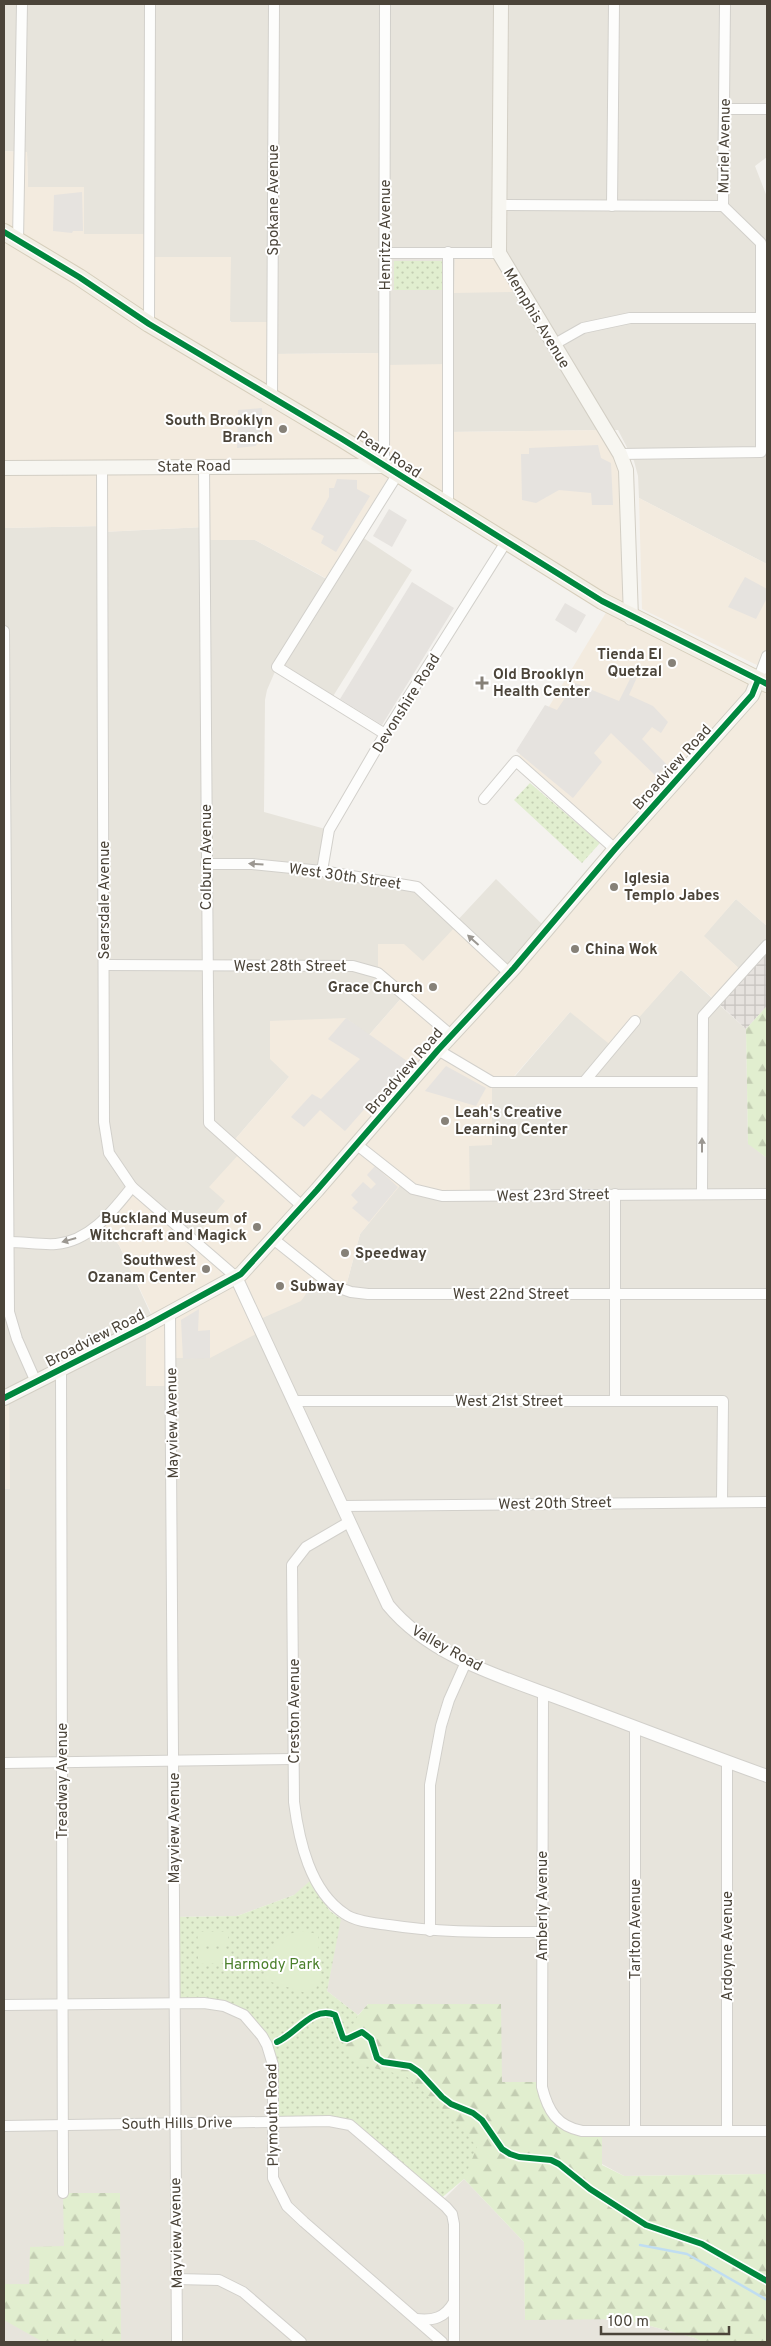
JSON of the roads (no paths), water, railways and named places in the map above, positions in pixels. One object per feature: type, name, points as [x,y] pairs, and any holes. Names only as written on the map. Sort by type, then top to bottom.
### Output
[{"type":"main road","name":"Memphis Avenue","points":[[500,4],[499,252],[620,454],[626,470],[630,618]]},
{"type":"main road","name":"Pearl Road","points":[[11,236],[79,277],[149,324],[272,396],[630,618],[762,682]]},
{"type":"main road","name":"State Road","points":[[4,468],[204,465],[391,470]]},
{"type":"main road","name":"Broadview Road","points":[[4,1398],[236,1277],[302,1206],[438,1050],[509,973],[762,682]]},
{"type":"street","points":[[11,236],[22,4]]},
{"type":"street","points":[[149,324],[150,4]]},
{"type":"street","name":"Spokane Avenue","points":[[272,396],[274,4]]},
{"type":"street","name":"Henritze Avenue","points":[[385,4],[385,253],[391,470]]},
{"type":"street","points":[[612,206],[614,4]]},
{"type":"street","name":"Muriel Avenue","points":[[620,454],[761,452],[764,318],[761,243],[723,206],[725,4]]},
{"type":"street","points":[[724,109],[767,109]]},
{"type":"street","points":[[499,205],[723,206]]},
{"type":"street","points":[[448,252],[448,505]]},
{"type":"street","points":[[385,253],[499,252]]},
{"type":"street","points":[[553,345],[583,328],[630,318],[764,318]]},
{"type":"street","name":"Colburn Avenue","points":[[204,465],[208,1123],[302,1206]]},
{"type":"street","name":"Searsdale Avenue","points":[[102,468],[104,1122],[109,1153],[132,1187],[236,1277]]},
{"type":"street","points":[[386,734],[277,667],[391,470]]},
{"type":"street","name":"Devonshire Road","points":[[322,871],[329,830],[386,734],[506,542]]},
{"type":"street","points":[[4,631],[9,1312],[17,1339],[36,1382]]},
{"type":"street","name":"Broadview Road","points":[[762,682],[767,656]]},
{"type":"street","points":[[484,799],[516,761],[615,849]]},
{"type":"street","name":"West 30th Street","points":[[206,864],[252,864],[322,871],[417,886],[509,973]]},
{"type":"street","points":[[702,1194],[703,1016],[767,945]]},
{"type":"street","name":"West 28th Street","points":[[104,965],[353,966],[378,973],[452,1035]]},
{"type":"street","points":[[584,1082],[635,1021]]},
{"type":"street","points":[[438,1050],[492,1082],[702,1082]]},
{"type":"street","name":"West 23rd Street","points":[[356,1144],[413,1189],[442,1196],[767,1194]]},
{"type":"street","points":[[9,1242],[57,1244],[79,1237],[95,1228],[132,1187]]},
{"type":"street","points":[[615,1194],[615,1401]]},
{"type":"street","name":"West 22nd Street","points":[[272,1238],[331,1285],[352,1292],[368,1294],[767,1294]]},
{"type":"street","name":"Valley Road","points":[[236,1277],[388,1605],[418,1636],[466,1662],[767,1776]]},
{"type":"street","name":"Mayview Avenue","points":[[170,1313],[177,2342]]},
{"type":"street","name":"Treadway Avenue","points":[[61,1369],[63,2193]]},
{"type":"street","name":"West 21st Street","points":[[295,1401],[723,1401],[722,1501]]},
{"type":"street","name":"West 20th Street","points":[[342,1506],[767,1502]]},
{"type":"street","name":"Creston Avenue","points":[[349,1522],[306,1547],[292,1565],[294,1802],[297,1826],[312,1873],[326,1897],[346,1915],[374,1923],[430,1931]]},
{"type":"street","points":[[466,1662],[449,1700],[441,1726],[430,1784],[430,1931],[542,1932]]},
{"type":"street","name":"Amberly Avenue","points":[[544,1692],[542,2088],[546,2105],[554,2118],[570,2129],[582,2131],[635,2130]]},
{"type":"street","name":"Tarlton Avenue","points":[[635,1727],[635,2130]]},
{"type":"street","points":[[4,1763],[294,1759]]},
{"type":"street","name":"Ardoyne Avenue","points":[[727,1761],[727,2131]]},
{"type":"street","name":"Plymouth Road","points":[[4,2005],[174,2005],[204,2003],[224,2006],[244,2015],[253,2024],[267,2045],[273,2065],[273,2178],[287,2206],[442,2342]]},
{"type":"street","name":"South Hills Drive","points":[[4,2126],[329,2121],[350,2126],[452,2214],[454,2224],[454,2302]]},
{"type":"street","points":[[635,2130],[767,2131]]},
{"type":"street","points":[[177,2279],[219,2280],[243,2292],[300,2342]]},
{"type":"street","points":[[416,2320],[427,2321],[442,2317],[454,2302]]},
{"type":"street","points":[[454,2302],[454,2342]]},
{"type":"waterway","points":[[640,2245],[687,2254],[767,2300]]},
{"type":"place","name":"South Brooklyn Branch","points":[[283,429]]},
{"type":"place","name":"Tienda El Quetzal","points":[[672,663]]},
{"type":"place","name":"Old Brooklyn Health Center","points":[[482,683]]},
{"type":"place","name":"Iglesia Templo Jabes","points":[[614,887]]},
{"type":"place","name":"China Wok","points":[[575,949]]},
{"type":"place","name":"Grace Church","points":[[433,987]]},
{"type":"place","name":"Leah's Creative Learning Center","points":[[445,1121]]},
{"type":"place","name":"Buckland Museum of Witchcraft and Magick","points":[[257,1227]]},
{"type":"place","name":"Speedway","points":[[345,1253]]},
{"type":"place","name":"Southwest Ozanam Center","points":[[206,1269]]},
{"type":"place","name":"Subway","points":[[280,1286]]},
{"type":"park label","name":"Harmody Park","points":[[272,1964]]}]
